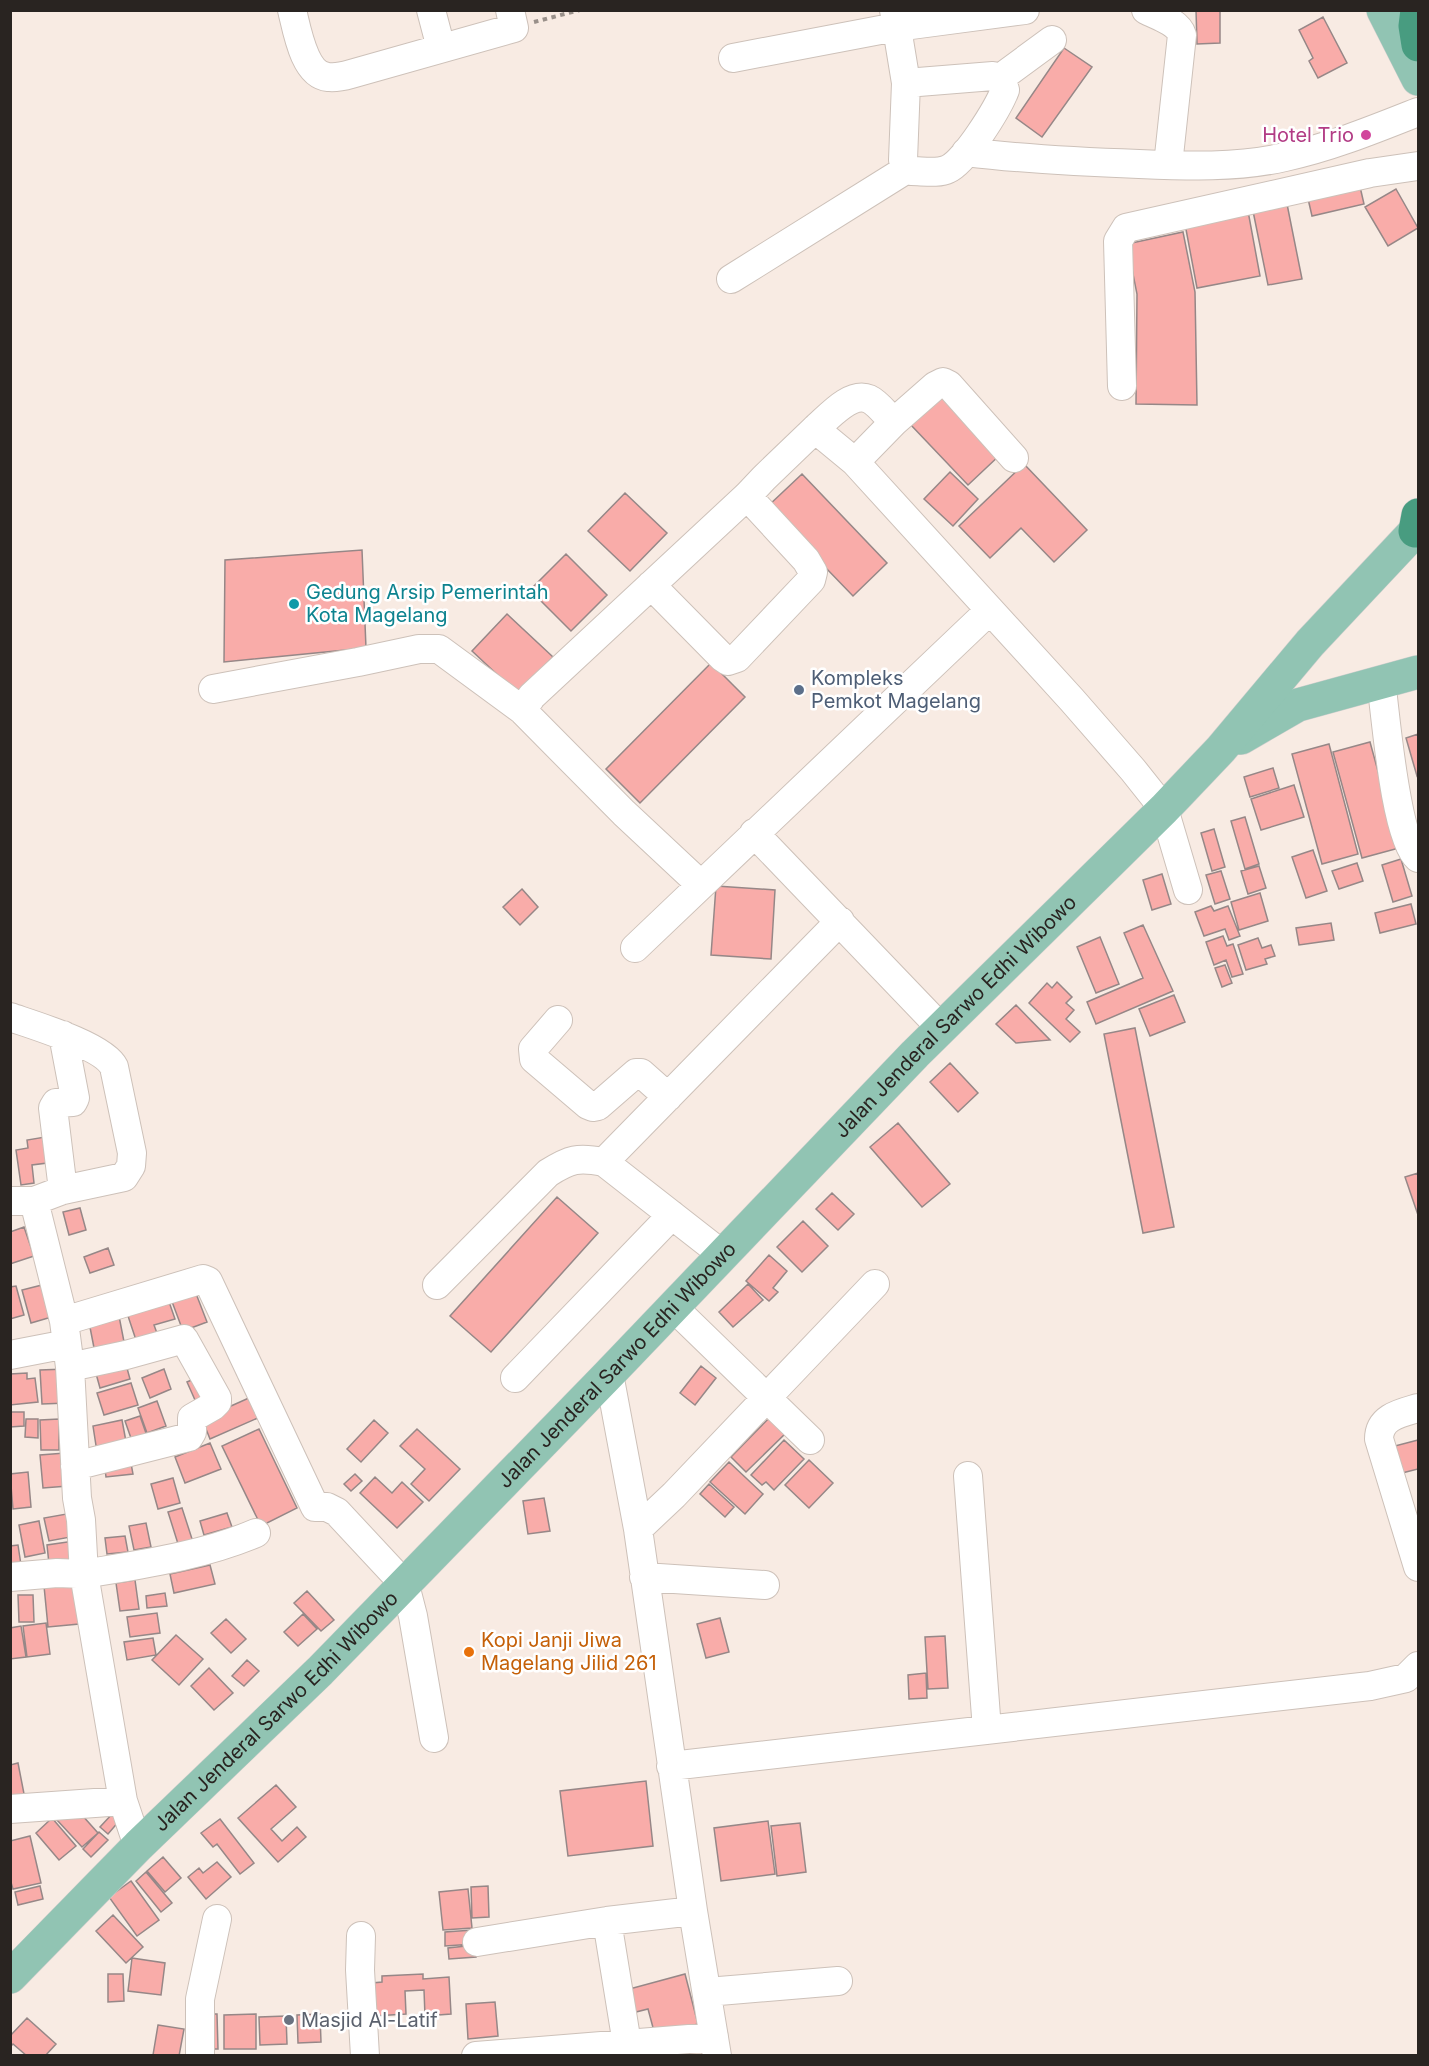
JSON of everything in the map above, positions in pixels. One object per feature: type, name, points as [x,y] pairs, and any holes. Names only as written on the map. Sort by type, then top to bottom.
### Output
[{"type":"main road","points":[[1383,10],[1415,42]]},
{"type":"main road","name":"Jalan Jenderal Sarwo Edhi Wibowo","points":[[10,1977],[138,1846],[320,1671],[405,1585],[941,1028],[1164,809],[1221,749],[1310,643],[1417,524]]},
{"type":"main road","points":[[1310,643],[1314,662],[1323,676],[1339,685],[1367,685]]},
{"type":"main road","name":"Jalan Jenderal Sarwo Edhi Wibowo","points":[[1221,749],[1298,705],[1419,672]]},
{"type":"street","points":[[292,10],[306,58],[315,72],[326,77],[351,74],[441,48],[512,19]]},
{"type":"street","points":[[431,10],[441,48]]},
{"type":"street","points":[[733,58],[895,19],[1025,10]]},
{"type":"street","points":[[1146,10],[1176,26],[1182,35],[1168,165]]},
{"type":"street","points":[[895,19],[906,83],[903,160],[908,169],[911,171],[946,170],[957,164],[980,134],[1004,93],[1004,87],[999,79],[993,76],[906,83]]},
{"type":"street","points":[[999,79],[1052,40]]},
{"type":"street","points":[[966,152],[1020,158],[1219,165],[1283,158],[1350,138],[1419,112]]},
{"type":"street","points":[[1122,386],[1118,241],[1126,228],[1370,173],[1419,166]]},
{"type":"street","points":[[731,279],[908,169]]},
{"type":"street","points":[[855,462],[894,422],[935,386],[946,383],[1014,458]]},
{"type":"street","points":[[522,710],[532,696],[843,405],[858,398],[870,399],[894,422]]},
{"type":"street","points":[[815,429],[855,462],[1133,770],[1164,809],[1188,890]]},
{"type":"street","points":[[651,585],[722,657],[728,661],[737,658],[811,580],[813,572],[806,560],[747,496]]},
{"type":"street","points":[[635,948],[989,611]]},
{"type":"street","points":[[213,689],[419,649],[439,649],[522,710],[624,813],[700,884]]},
{"type":"street","points":[[1367,685],[1407,842],[1419,858]]},
{"type":"street","points":[[754,834],[941,1028]]},
{"type":"street","points":[[604,1162],[840,921]]},
{"type":"street","points":[[10,1017],[63,1035],[112,1061],[132,1154],[131,1166],[124,1177],[22,1201],[67,1344],[84,1574],[123,1801],[138,1846]]},
{"type":"street","points":[[558,1020],[533,1049],[534,1059],[588,1105],[598,1106],[636,1073],[641,1073],[668,1097]]},
{"type":"street","points":[[63,1035],[75,1098],[73,1102],[56,1103],[53,1108],[63,1190]]},
{"type":"street","points":[[437,1285],[548,1173],[560,1165],[584,1158],[604,1162],[723,1255]]},
{"type":"street","points":[[515,1378],[672,1215]]},
{"type":"street","points":[[10,1354],[67,1344],[206,1280],[315,1507],[327,1507],[337,1512],[405,1585],[413,1616],[434,1738]]},
{"type":"street","points":[[638,1529],[767,1399],[875,1284]]},
{"type":"street","points":[[673,1307],[810,1440]]},
{"type":"street","points":[[67,1344],[126,1355],[183,1340],[217,1398],[213,1406],[194,1415],[192,1432],[189,1437],[75,1466]]},
{"type":"street","points":[[476,2055],[715,2046],[671,1766],[638,1529],[609,1374]]},
{"type":"street","points":[[1419,1408],[1400,1413],[1383,1423],[1378,1439],[1419,1567]]},
{"type":"street","points":[[968,1476],[987,1730]]},
{"type":"street","points":[[10,1577],[57,1573],[84,1574],[195,1554],[233,1543],[256,1533]]},
{"type":"street","points":[[644,1577],[765,1585]]},
{"type":"street","points":[[671,1766],[1370,1686],[1406,1678],[1419,1666]]},
{"type":"street","points":[[10,1809],[123,1801]]},
{"type":"street","points":[[477,1942],[607,1921],[693,1911]]},
{"type":"street","points":[[200,2055],[200,1999],[217,1919]]},
{"type":"street","points":[[607,1921],[629,2049]]},
{"type":"street","points":[[361,1936],[360,1970],[365,2055]]},
{"type":"street","points":[[707,1992],[838,1982]]},
{"type":"path","points":[[512,19],[580,10]]},
{"type":"building","points":[[1196,10],[1220,10],[1220,43],[1197,44]]},
{"type":"building","points":[[1323,17],[1347,63],[1318,78],[1309,61],[1313,58],[1299,30]]},
{"type":"building","points":[[1064,48],[1092,67],[1042,137],[1016,118]]},
{"type":"building","points":[[1358,178],[1364,204],[1312,216],[1306,190]]},
{"type":"building","points":[[1396,189],[1418,228],[1388,246],[1365,207]]},
{"type":"building","points":[[1287,204],[1302,279],[1268,285],[1253,211]]},
{"type":"building","points":[[1248,211],[1260,276],[1197,288],[1185,224]]},
{"type":"building","points":[[1183,232],[1195,292],[1197,405],[1136,404],[1137,294],[1127,244]]},
{"type":"building","points":[[944,392],[1002,453],[968,485],[910,424]]},
{"type":"building","points":[[1024,464],[1087,530],[1054,562],[1021,528],[990,558],[959,526]]},
{"type":"building","points":[[950,472],[978,499],[953,526],[924,499]]},
{"type":"building","points":[[802,474],[887,563],[853,596],[767,507]]},
{"type":"building","points":[[625,493],[667,533],[630,571],[588,531]]},
{"type":"building","name":"Gedung Arsip Pemerintah Kota Magelang","points":[[362,550],[366,648],[224,662],[225,560]]},
{"type":"building","points":[[566,554],[607,595],[571,631],[530,590]]},
{"type":"building","points":[[507,614],[553,657],[518,694],[472,651]]},
{"type":"building","points":[[711,663],[745,697],[640,803],[606,769]]},
{"type":"building","points":[[1418,734],[1418,775],[1417,776],[1406,738]]},
{"type":"building","points":[[1370,742],[1399,848],[1362,858],[1333,752]]},
{"type":"building","points":[[1329,744],[1358,854],[1322,864],[1292,754]]},
{"type":"building","points":[[1273,768],[1279,788],[1250,797],[1244,777]]},
{"type":"building","points":[[1294,785],[1304,817],[1261,830],[1251,799]]},
{"type":"building","points":[[1245,817],[1259,864],[1245,869],[1231,821]]},
{"type":"building","points":[[1214,829],[1225,867],[1212,871],[1201,833]]},
{"type":"building","points":[[1313,850],[1327,891],[1306,898],[1292,857]]},
{"type":"building","points":[[1401,859],[1412,896],[1393,902],[1382,865]]},
{"type":"building","points":[[1357,863],[1363,881],[1339,889],[1332,871]]},
{"type":"building","points":[[1259,866],[1266,888],[1248,894],[1241,871]]},
{"type":"building","points":[[1221,871],[1230,899],[1215,904],[1206,875]]},
{"type":"building","points":[[1162,874],[1171,904],[1152,910],[1143,880]]},
{"type":"building","points":[[716,886],[775,890],[771,959],[711,955]]},
{"type":"building","points":[[522,889],[538,907],[520,925],[503,907]]},
{"type":"building","points":[[1260,893],[1268,921],[1239,930],[1231,902]]},
{"type":"building","points":[[1411,904],[1416,924],[1380,933],[1375,913]]},
{"type":"building","points":[[1211,906],[1214,911],[1228,906],[1240,936],[1229,940],[1225,929],[1204,936],[1195,912]]},
{"type":"building","points":[[1331,923],[1334,940],[1299,945],[1296,928]]},
{"type":"building","points":[[1143,925],[1173,991],[1096,1024],[1087,1002],[1143,978],[1124,933]]},
{"type":"building","points":[[1223,936],[1227,946],[1233,944],[1243,974],[1232,977],[1226,960],[1214,965],[1206,942]]},
{"type":"building","points":[[1100,937],[1119,984],[1096,993],[1077,947]]},
{"type":"building","points":[[1258,938],[1262,948],[1271,945],[1275,956],[1265,959],[1267,964],[1246,970],[1238,945]]},
{"type":"building","points":[[1225,965],[1232,983],[1222,987],[1215,968]]},
{"type":"building","points":[[1057,982],[1072,997],[1066,1003],[1074,1010],[1066,1019],[1080,1032],[1070,1042],[1029,1003],[1047,983],[1052,988]]},
{"type":"building","points":[[1174,995],[1185,1022],[1150,1036],[1139,1009]]},
{"type":"building","points":[[1016,1005],[1050,1040],[1016,1043],[996,1024]]},
{"type":"building","points":[[1135,1028],[1174,1227],[1143,1233],[1104,1034]]},
{"type":"building","points":[[950,1063],[978,1093],[958,1112],[930,1082]]},
{"type":"building","points":[[898,1123],[950,1184],[922,1207],[870,1147]]},
{"type":"building","points":[[51,1136],[55,1162],[32,1165],[34,1183],[21,1185],[16,1150],[28,1148],[27,1140]]},
{"type":"building","points":[[1418,1173],[1418,1215],[1405,1177]]},
{"type":"building","points":[[832,1193],[854,1214],[838,1230],[816,1209]]},
{"type":"building","points":[[557,1197],[598,1233],[491,1352],[450,1316]]},
{"type":"building","points":[[80,1208],[86,1230],[69,1235],[63,1212]]},
{"type":"building","points":[[803,1221],[828,1246],[802,1272],[777,1247]]},
{"type":"building","points":[[24,1227],[34,1256],[10,1264],[10,1232]]},
{"type":"building","points":[[108,1248],[114,1265],[90,1273],[84,1257]]},
{"type":"building","points":[[769,1255],[787,1271],[773,1288],[778,1292],[769,1301],[746,1281]]},
{"type":"building","points":[[46,1284],[55,1316],[31,1323],[22,1290]]},
{"type":"building","points":[[748,1284],[763,1300],[733,1327],[719,1312]]},
{"type":"building","points":[[16,1286],[24,1315],[10,1319],[10,1287]]},
{"type":"building","points":[[195,1291],[207,1322],[183,1331],[171,1299]]},
{"type":"building","points":[[167,1296],[175,1319],[154,1325],[158,1336],[137,1343],[126,1310]]},
{"type":"building","points":[[118,1311],[126,1352],[96,1358],[88,1317]]},
{"type":"building","points":[[125,1361],[130,1379],[100,1388],[95,1370]]},
{"type":"building","points":[[701,1366],[716,1378],[695,1405],[680,1393]]},
{"type":"building","points":[[66,1369],[67,1403],[42,1404],[40,1370]]},
{"type":"building","points":[[164,1369],[171,1389],[150,1398],[142,1378]]},
{"type":"building","points":[[27,1373],[27,1379],[35,1378],[38,1402],[10,1405],[10,1374]]},
{"type":"building","points":[[201,1376],[213,1403],[199,1409],[187,1382]]},
{"type":"building","points":[[131,1383],[138,1405],[104,1415],[97,1393]]},
{"type":"building","points":[[251,1397],[260,1417],[210,1439],[202,1419]]},
{"type":"building","points":[[157,1401],[166,1426],[147,1433],[138,1408]]},
{"type":"building","points":[[10,1412],[24,1412],[24,1426],[10,1427]]},
{"type":"building","points":[[140,1416],[147,1436],[132,1441],[125,1421]]},
{"type":"building","points":[[771,1416],[787,1432],[746,1472],[731,1457]]},
{"type":"building","points":[[26,1419],[38,1419],[38,1438],[25,1437]]},
{"type":"building","points":[[59,1419],[59,1450],[41,1450],[40,1420]]},
{"type":"building","points":[[122,1420],[127,1447],[97,1452],[93,1426]]},
{"type":"building","points":[[374,1420],[388,1433],[361,1462],[347,1449]]},
{"type":"building","points":[[259,1429],[297,1508],[261,1526],[222,1446]]},
{"type":"building","points":[[417,1429],[460,1469],[429,1501],[411,1484],[425,1469],[400,1446]]},
{"type":"building","points":[[784,1440],[804,1459],[774,1490],[766,1482],[762,1485],[751,1475]]},
{"type":"building","points":[[1418,1440],[1418,1469],[1398,1474],[1391,1447]]},
{"type":"building","points":[[210,1443],[221,1469],[185,1483],[175,1457]]},
{"type":"building","points":[[65,1453],[68,1486],[43,1488],[40,1455]]},
{"type":"building","points":[[130,1458],[133,1474],[106,1477],[104,1461]]},
{"type":"building","points":[[809,1460],[833,1483],[809,1508],[785,1485]]},
{"type":"building","points":[[729,1462],[763,1494],[745,1514],[710,1482]]},
{"type":"building","points":[[28,1472],[31,1507],[13,1509],[10,1474]]},
{"type":"building","points":[[355,1474],[362,1481],[351,1491],[344,1484]]},
{"type":"building","points":[[375,1477],[392,1493],[402,1482],[423,1502],[397,1528],[360,1493]]},
{"type":"building","points":[[173,1478],[180,1503],[158,1509],[151,1484]]},
{"type":"building","points":[[709,1484],[734,1507],[725,1517],[700,1494]]},
{"type":"building","points":[[544,1498],[550,1531],[528,1534],[523,1501]]},
{"type":"building","points":[[182,1508],[193,1542],[179,1547],[168,1512]]},
{"type":"building","points":[[72,1513],[76,1536],[49,1541],[44,1518]]},
{"type":"building","points":[[227,1513],[232,1527],[204,1535],[200,1521]]},
{"type":"building","points":[[39,1521],[45,1553],[25,1557],[19,1525]]},
{"type":"building","points":[[146,1523],[151,1547],[134,1550],[129,1526]]},
{"type":"building","points":[[125,1536],[128,1552],[107,1554],[105,1538]]},
{"type":"building","points":[[74,1541],[76,1561],[49,1564],[47,1545]]},
{"type":"building","points":[[18,1545],[21,1565],[10,1566],[10,1546]]},
{"type":"building","points":[[210,1565],[215,1584],[174,1593],[170,1574]]},
{"type":"building","points":[[135,1580],[139,1609],[120,1611],[116,1583]]},
{"type":"building","points":[[74,1582],[79,1624],[48,1627],[44,1586]]},
{"type":"building","points":[[307,1591],[334,1620],[321,1631],[294,1603]]},
{"type":"building","points":[[165,1593],[167,1606],[147,1608],[146,1596]]},
{"type":"building","points":[[18,1595],[33,1595],[34,1622],[19,1622]]},
{"type":"building","points":[[157,1613],[160,1633],[130,1637],[127,1617]]},
{"type":"building","points":[[303,1614],[317,1629],[298,1646],[284,1632]]},
{"type":"building","points":[[720,1618],[729,1652],[706,1658],[697,1624]]},
{"type":"building","points":[[226,1619],[246,1639],[231,1653],[211,1633]]},
{"type":"building","points":[[46,1623],[50,1654],[27,1657],[23,1626]]},
{"type":"building","points":[[21,1626],[26,1657],[10,1659],[10,1628]]},
{"type":"building","points":[[176,1635],[203,1659],[179,1685],[152,1660]]},
{"type":"building","points":[[945,1636],[948,1688],[928,1689],[925,1637]]},
{"type":"building","points":[[153,1638],[156,1655],[127,1660],[124,1642]]},
{"type":"building","points":[[247,1660],[259,1671],[244,1686],[232,1676]]},
{"type":"building","points":[[209,1668],[233,1693],[214,1710],[191,1686]]},
{"type":"building","points":[[926,1673],[927,1698],[909,1699],[908,1675]]},
{"type":"building","points":[[18,1763],[25,1799],[10,1802],[10,1765]]},
{"type":"building","points":[[646,1781],[653,1846],[568,1856],[560,1791]]},
{"type":"building","points":[[276,1785],[296,1807],[271,1829],[282,1841],[297,1827],[306,1837],[278,1862],[238,1818]]},
{"type":"building","points":[[73,1805],[98,1833],[82,1847],[57,1820]]},
{"type":"building","points":[[113,1813],[120,1820],[108,1834],[100,1827]]},
{"type":"building","points":[[52,1818],[76,1846],[59,1860],[36,1833]]},
{"type":"building","points":[[220,1819],[254,1863],[240,1874],[217,1844],[213,1847],[201,1833]]},
{"type":"building","points":[[768,1821],[775,1874],[721,1881],[714,1828]]},
{"type":"building","points":[[800,1823],[806,1872],[777,1876],[771,1826]]},
{"type":"building","points":[[99,1832],[108,1840],[91,1857],[83,1849]]},
{"type":"building","points":[[30,1836],[41,1883],[13,1889],[10,1879],[10,1841]]},
{"type":"building","points":[[163,1857],[181,1878],[165,1892],[147,1871]]},
{"type":"building","points":[[217,1862],[231,1877],[206,1899],[188,1877],[199,1868],[203,1873]]},
{"type":"building","points":[[146,1872],[172,1903],[161,1912],[136,1881]]},
{"type":"building","points":[[131,1881],[159,1920],[137,1936],[109,1897]]},
{"type":"building","points":[[40,1886],[43,1899],[18,1905],[15,1892]]},
{"type":"building","points":[[488,1886],[489,1917],[472,1918],[471,1887]]},
{"type":"building","points":[[468,1889],[472,1928],[443,1930],[439,1892]]},
{"type":"building","points":[[113,1915],[143,1947],[126,1963],[96,1931]]},
{"type":"building","points":[[473,1930],[474,1944],[445,1946],[445,1932]]},
{"type":"building","points":[[475,1945],[476,1957],[449,1959],[448,1948]]},
{"type":"building","points":[[132,1958],[165,1963],[161,1995],[128,1991]]},
{"type":"building","points":[[108,1974],[123,1974],[124,2001],[108,2002]]},
{"type":"building","points":[[423,1974],[423,1979],[449,1977],[451,2014],[425,2016],[424,1990],[405,1991],[406,2014],[374,2016],[372,1983],[382,1982],[382,1976]]},
{"type":"building","points":[[685,1974],[698,2024],[655,2035],[648,2009],[628,2014],[622,1991]]},
{"type":"building","points":[[495,2002],[498,2036],[468,2039],[466,2004]]},
{"type":"building","points":[[202,2014],[217,2014],[218,2049],[203,2049]]},
{"type":"building","points":[[256,2014],[256,2049],[224,2049],[224,2015]]},
{"type":"building","points":[[320,2014],[321,2042],[298,2043],[297,2015]]},
{"type":"building","points":[[286,2016],[287,2044],[260,2045],[259,2017]]},
{"type":"building","points":[[27,2018],[56,2044],[45,2056],[27,2056],[13,2044],[10,2047],[10,2036]]},
{"type":"building","points":[[158,2025],[184,2029],[179,2056],[153,2055]]},
{"type":"place","name":"Hotel Trio","points":[[1366,135]]},
{"type":"place","name":"Gedung Arsip Pemerintah Kota Magelang","points":[[294,604]]},
{"type":"place","name":"Kompleks Pemkot Magelang","points":[[799,690]]},
{"type":"place","name":"Kopi Janji Jiwa Magelang Jilid 261","points":[[469,1652]]},
{"type":"place","name":"Masjid Al-Latif","points":[[289,2020]]}]
